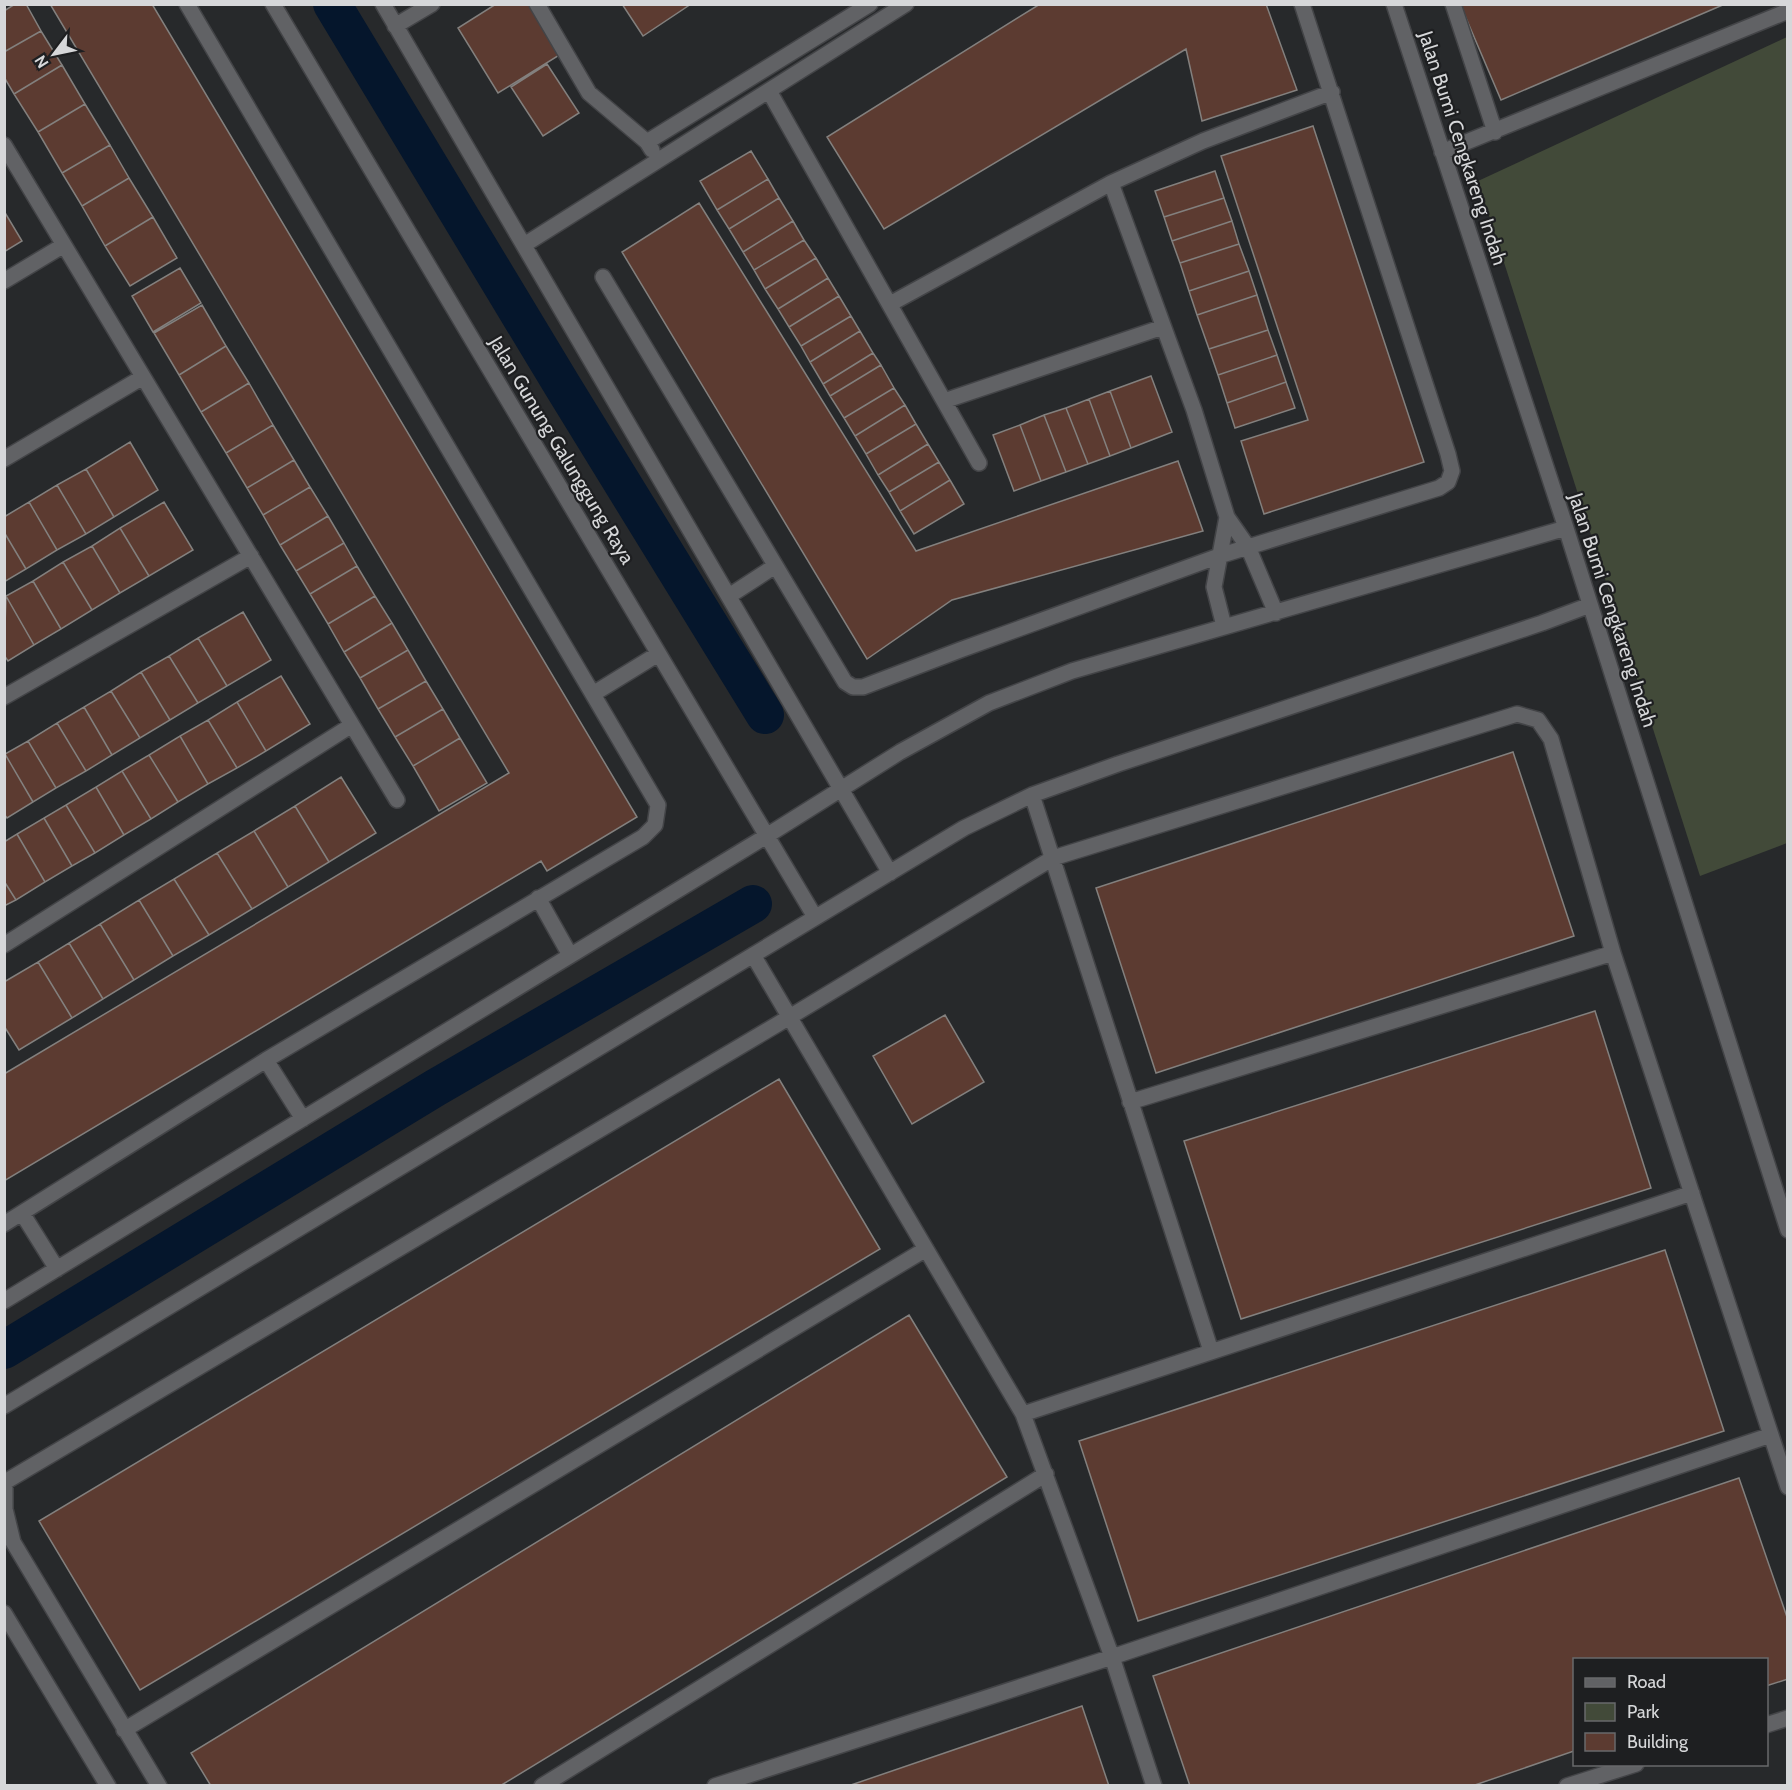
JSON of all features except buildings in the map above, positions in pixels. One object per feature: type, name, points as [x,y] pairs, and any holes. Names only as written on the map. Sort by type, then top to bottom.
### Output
[{"type":"street","points":[[4,1224],[266,1060],[643,837],[655,825],[658,804],[187,4]]},
{"type":"street","name":"Jalan Gunung Galunggung Raya","points":[[273,4],[815,917]]},
{"type":"street","points":[[383,4],[890,873]]},
{"type":"street","points":[[395,26],[432,4]]},
{"type":"street","points":[[537,4],[589,93],[647,142],[659,160]]},
{"type":"street","points":[[647,142],[870,4]]},
{"type":"street","points":[[524,245],[906,4]]},
{"type":"street","points":[[603,277],[845,682],[853,687],[863,687],[1219,556],[1439,489],[1448,483],[1452,471],[1445,443],[1302,4]]},
{"type":"street","name":"Jalan Bumi Cengkareng Indah","points":[[1394,4],[1566,528],[1788,1230]]},
{"type":"street","points":[[1453,4],[1495,132]]},
{"type":"street","points":[[1442,152],[1788,11]]},
{"type":"street","points":[[769,91],[979,463]]},
{"type":"street","points":[[890,304],[1111,183],[1203,141],[1332,92]]},
{"type":"street","points":[[4,145],[397,800]]},
{"type":"street","points":[[1111,183],[1194,410],[1227,517],[1248,547],[1276,613]]},
{"type":"street","points":[[4,281],[64,245]]},
{"type":"street","points":[[944,401],[1163,327]]},
{"type":"street","points":[[4,459],[143,377]]},
{"type":"street","points":[[1224,626],[1214,587],[1227,517]]},
{"type":"street","points":[[4,1301],[768,835],[900,752],[989,703],[1072,671],[1566,528]]},
{"type":"street","points":[[4,697],[251,556]]},
{"type":"street","points":[[729,596],[775,566]]},
{"type":"street","points":[[4,1406],[964,828],[1032,795],[1590,605]]},
{"type":"street","points":[[593,694],[658,654]]},
{"type":"street","points":[[159,1785],[13,1542],[5,1509],[5,1482],[789,1018],[1053,858],[1517,714],[1538,720],[1551,739],[1613,953],[1788,1487]]},
{"type":"street","points":[[4,945],[352,725]]},
{"type":"street","points":[[1032,795],[1211,1351]]},
{"type":"street","points":[[538,898],[570,955]]},
{"type":"street","points":[[1130,1102],[1613,953]]},
{"type":"street","points":[[753,955],[1023,1414],[1047,1474],[1112,1657],[1154,1785]]},
{"type":"street","points":[[266,1060],[303,1119]]},
{"type":"street","points":[[1023,1414],[1692,1193]]},
{"type":"street","points":[[22,1213],[57,1269]]},
{"type":"street","points":[[124,1730],[926,1249]]},
{"type":"street","points":[[716,1785],[1112,1657],[1771,1435]]},
{"type":"street","points":[[542,1785],[1047,1474]]},
{"type":"street","points":[[4,1613],[105,1784]]},
{"type":"street","points":[[1768,1725],[1788,1718]]},
{"type":"street","points":[[1567,1785],[1629,1766]]},
{"type":"green space","points":[[1787,37],[1787,843],[1700,876],[1478,181]]},
{"type":"waterway","points":[[332,4],[765,715]]},
{"type":"waterway","points":[[4,1350],[435,1088],[753,904]]}]
